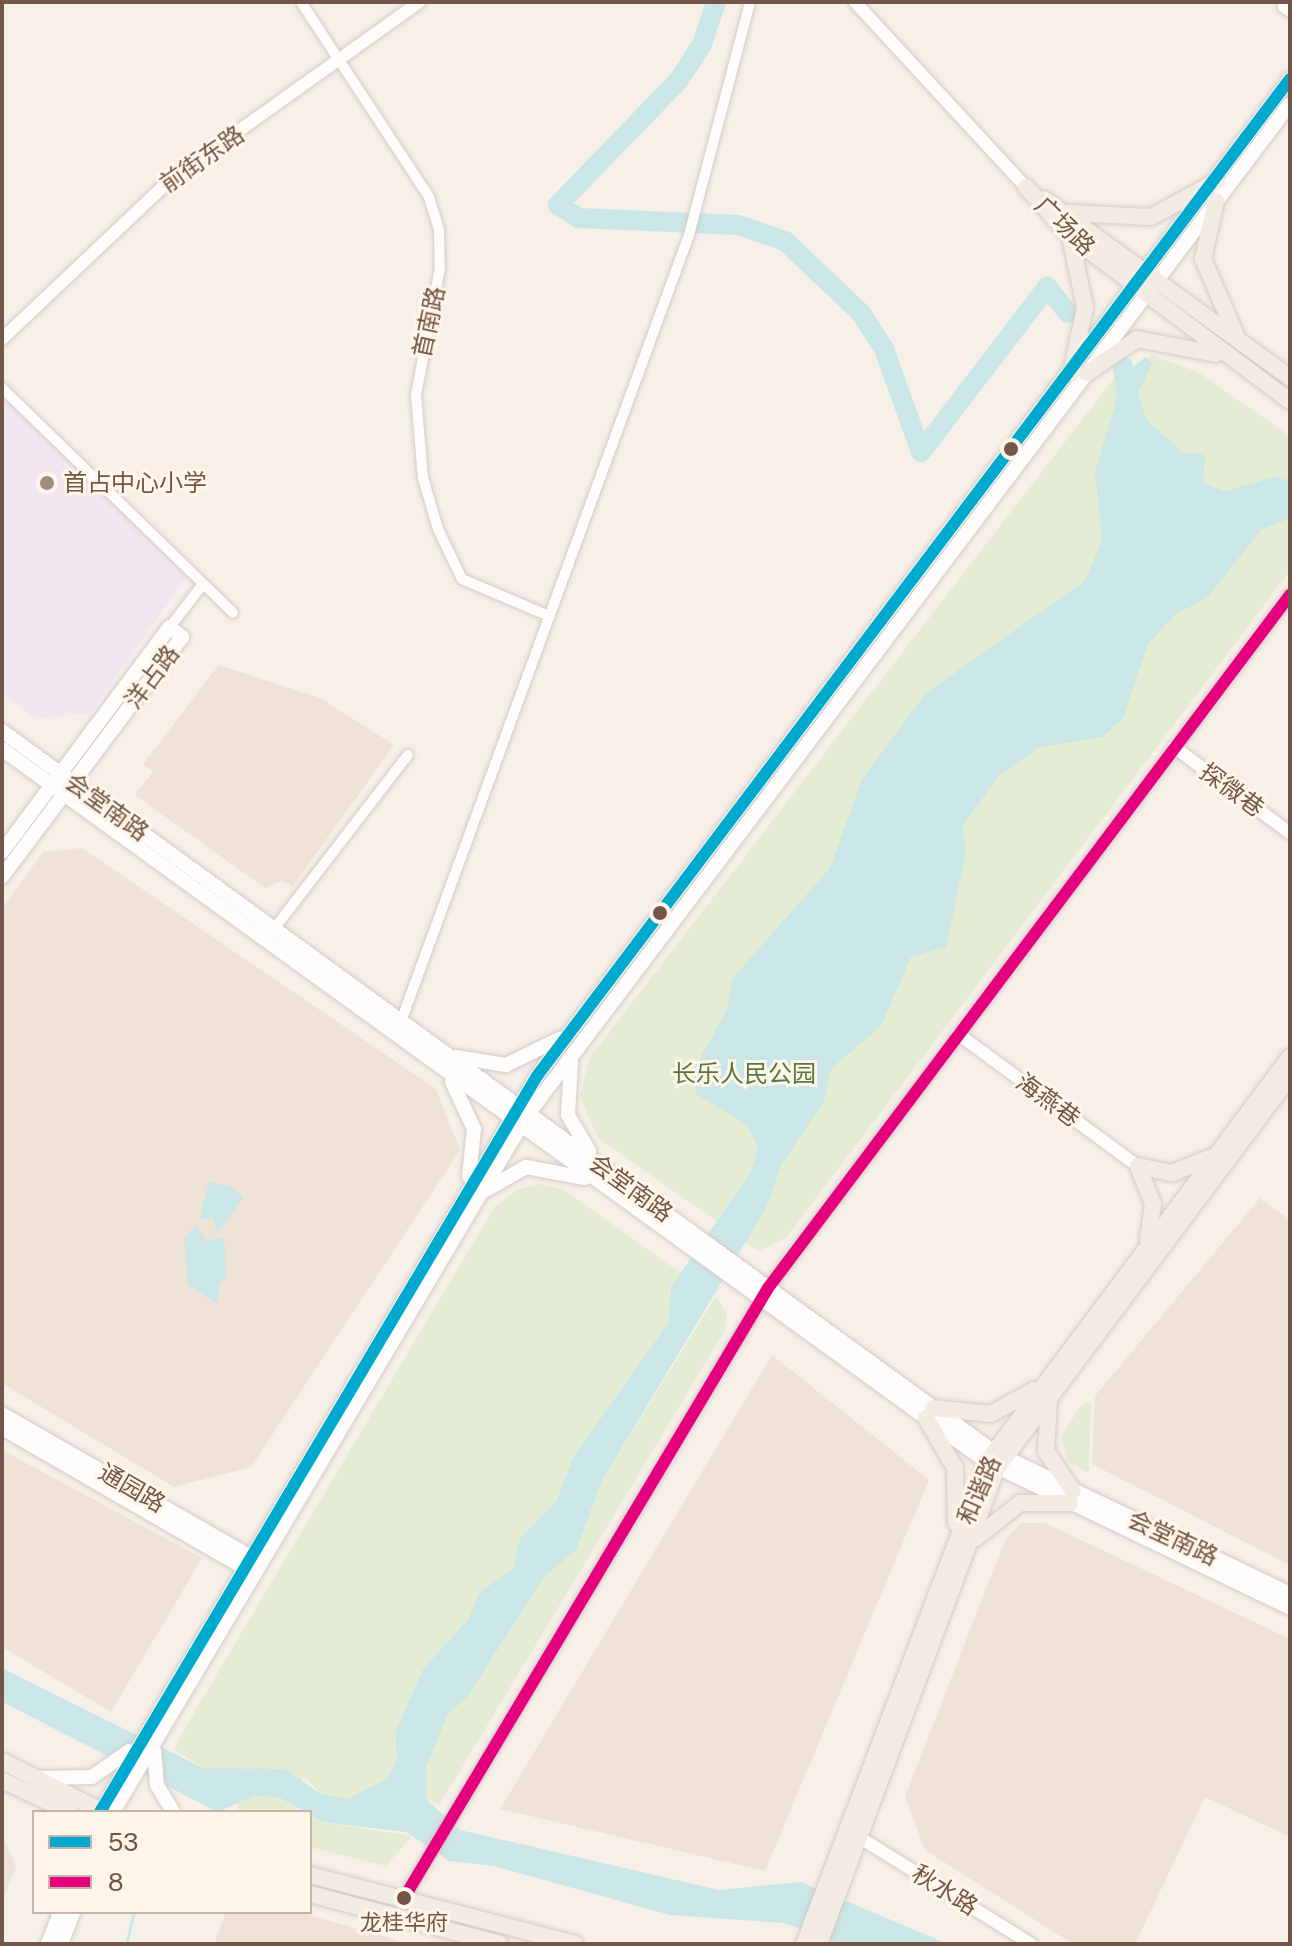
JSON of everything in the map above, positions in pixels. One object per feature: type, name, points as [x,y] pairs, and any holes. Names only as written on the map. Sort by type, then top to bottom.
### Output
[{"type":"main road","points":[[519,1115],[585,1039],[1145,284],[1290,79]]},
{"type":"main road","points":[[1145,284],[1216,201],[1290,104]]},
{"type":"main road","points":[[1065,213],[1151,217],[1217,181]]},
{"type":"main road","name":"广场路","points":[[1026,187],[1065,213],[1232,359],[1290,401]]},
{"type":"main road","name":"广场路","points":[[1026,187],[1070,236],[1243,344],[1290,378]]},
{"type":"main road","points":[[1216,201],[1202,247],[1205,269],[1243,344]]},
{"type":"main road","points":[[1070,236],[1085,307],[1079,373]]},
{"type":"main road","points":[[106,1810],[155,1747],[253,1565],[469,1198],[577,1023],[1079,373],[1137,339],[1232,359]]},
{"type":"main road","name":"洋占路","points":[[2,852],[170,627],[182,637],[2,877]]},
{"type":"main road","name":"会堂南路","points":[[2,731],[56,779]]},
{"type":"main road","name":"会堂南路","points":[[2,749],[56,779],[274,929],[446,1054],[519,1115],[996,1460],[1290,1608]]},
{"type":"main road","name":"会堂南路","points":[[69,788],[263,943],[438,1068],[519,1115]]},
{"type":"main road","points":[[446,1054],[516,1063],[577,1023]]},
{"type":"main road","points":[[585,1039],[567,1074],[566,1104],[577,1136],[606,1178]]},
{"type":"main road","name":"和谐路","points":[[819,1944],[831,1890],[996,1460],[1146,1247],[1290,1057]]},
{"type":"main road","points":[[438,1068],[467,1104],[473,1125],[469,1198]]},
{"type":"main road","name":"和谐路","points":[[1048,1387],[1290,1077]]},
{"type":"main road","points":[[1138,1166],[1172,1173],[1216,1156]]},
{"type":"main road","points":[[1138,1166],[1153,1204],[1146,1247]]},
{"type":"main road","points":[[469,1198],[526,1167],[606,1178]]},
{"type":"main road","points":[[1048,1387],[1046,1451],[1072,1497],[1011,1506],[986,1524],[957,1556],[959,1484],[929,1413],[991,1414],[1048,1387]]},
{"type":"main road","name":"通园路","points":[[2,1414],[253,1565]]},
{"type":"main road","name":"通园路","points":[[2,1428],[253,1565]]},
{"type":"main road","name":"会堂南路","points":[[1072,1497],[1290,1594]]},
{"type":"main road","name":"和谐路","points":[[804,1944],[859,1837],[957,1556]]},
{"type":"main road","points":[[105,1810],[141,1739],[253,1565]]},
{"type":"main road","points":[[34,1786],[92,1777],[141,1739]]},
{"type":"main road","points":[[155,1747],[157,1785],[172,1810]]},
{"type":"main road","points":[[2,1761],[67,1810]]},
{"type":"main road","points":[[2,1780],[34,1786],[99,1810]]},
{"type":"main road","points":[[34,1786],[48,1810]]},
{"type":"main road","points":[[312,1875],[575,1944]]},
{"type":"main road","points":[[312,1895],[500,1944]]},
{"type":"main road","points":[[48,1944],[59,1914]]},
{"type":"main road","points":[[61,1944],[72,1914]]},
{"type":"street","name":"首南路","points":[[301,2],[429,197],[439,229],[440,268],[416,395],[423,478],[438,529],[462,579],[549,616]]},
{"type":"street","name":"前街东路","points":[[2,339],[170,180],[341,63],[420,2]]},
{"type":"street","points":[[395,1037],[698,210],[750,2]]},
{"type":"street","points":[[855,2],[1026,187]]},
{"type":"street","points":[[1289,2],[1283,7],[1290,12]]},
{"type":"street","points":[[2,388],[233,613]]},
{"type":"street","points":[[170,627],[203,584]]},
{"type":"street","points":[[404,1898],[764,1293],[1290,595]]},
{"type":"street","name":"探微巷","points":[[1174,747],[1290,833]]},
{"type":"street","points":[[263,943],[408,755]]},
{"type":"street","name":"海燕巷","points":[[958,1034],[1138,1166]]},
{"type":"street","name":"秋水路","points":[[859,1837],[1031,1944]]},
{"type":"shaded area","name":"首占中心小学","points":[[2,397],[188,575],[90,713],[36,719],[2,694]]},
{"type":"shaded area","points":[[219,665],[320,698],[394,745],[293,886],[281,881],[265,888],[135,795],[153,772],[143,764]]},
{"type":"shaded area","points":[[82,848],[436,1089],[460,1150],[251,1467],[174,1487],[2,1383],[2,909],[43,852]]},
{"type":"shaded area","points":[[1260,1198],[1290,1220],[1290,1565],[1092,1464],[1095,1396]]},
{"type":"shaded area","points":[[772,1355],[929,1480],[765,1871],[500,1809]]},
{"type":"shaded area","points":[[2,1450],[202,1558],[111,1712],[2,1647]]},
{"type":"shaded area","points":[[1021,1523],[1045,1523],[1290,1639],[1290,1837],[1205,1797],[1135,1944],[1073,1944],[925,1850],[905,1797],[1005,1540]]},
{"type":"shaded area","points":[[2,1833],[16,1867],[2,1902]]},
{"type":"shaded area","name":"龙桂华府","points":[[225,1914],[305,1914],[411,1944],[214,1944]]},
{"type":"green space","name":"长乐人民公园","points":[[1152,355],[1198,372],[1290,436],[1290,571],[786,1238],[759,1251],[598,1138],[580,1097],[590,1057],[1115,377]]},
{"type":"green space","points":[[539,1184],[563,1189],[684,1275],[671,1287],[668,1323],[574,1456],[556,1502],[520,1538],[513,1568],[479,1593],[469,1618],[423,1669],[395,1733],[397,1760],[386,1779],[347,1799],[321,1794],[305,1777],[278,1797],[299,1810],[238,1810],[242,1769],[203,1768],[175,1750],[179,1738],[494,1208],[516,1190]]},
{"type":"green space","points":[[716,1296],[727,1315],[724,1332],[440,1804],[426,1799],[426,1769],[448,1713],[467,1697],[545,1576],[576,1550],[602,1481]]},
{"type":"green space","points":[[1091,1402],[1089,1473],[1068,1462],[1061,1436],[1082,1404]]},
{"type":"green space","points":[[312,1817],[322,1822],[412,1836],[386,1866],[312,1848]]},
{"type":"water","points":[[1145,357],[1152,364],[1138,393],[1146,419],[1182,452],[1205,455],[1203,483],[1225,491],[1275,477],[1290,481],[1290,518],[1261,530],[1207,598],[1176,614],[1148,644],[1123,718],[1103,737],[1039,747],[999,776],[962,826],[966,853],[946,947],[911,957],[881,1026],[832,1068],[823,1103],[781,1165],[766,1208],[602,1481],[576,1550],[545,1576],[467,1697],[448,1714],[426,1768],[426,1799],[460,1830],[719,1890],[801,1882],[948,1944],[839,1944],[784,1923],[670,1915],[494,1866],[449,1861],[406,1832],[322,1822],[312,1816],[312,1810],[301,1810],[278,1797],[253,1796],[222,1810],[214,1810],[2,1702],[2,1668],[203,1768],[285,1769],[321,1794],[347,1799],[386,1779],[397,1760],[395,1733],[423,1669],[469,1618],[479,1593],[513,1568],[520,1538],[556,1502],[574,1456],[668,1323],[671,1287],[750,1174],[758,1149],[747,1125],[696,1094],[693,1071],[727,1010],[732,979],[830,868],[862,779],[926,693],[1085,581],[1102,540],[1095,471],[1124,376]]},
{"type":"water","points":[[209,1182],[231,1186],[243,1198],[217,1234],[214,1218],[199,1219]]},
{"type":"water","points":[[196,1224],[206,1241],[224,1237],[226,1281],[220,1281],[217,1304],[188,1285],[184,1239]]},
{"type":"waterway","points":[[716,2],[702,44],[679,80],[558,205],[579,218],[738,225],[785,241],[861,313],[884,349],[921,452],[1047,287],[1068,313]]},
{"type":"waterway","points":[[1123,367],[1127,402]]},
{"type":"waterway","points":[[126,1944],[134,1914]]},
{"type":"transit line","name":"53","points":[[101,1810],[537,1076],[1290,79]]},
{"type":"transit line","name":"8","points":[[404,1898],[768,1288],[1290,595]]},
{"type":"place","name":"首占中心小学","points":[[47,483]]},
{"type":"place","name":"龙桂华府","points":[[404,1898]]}]
